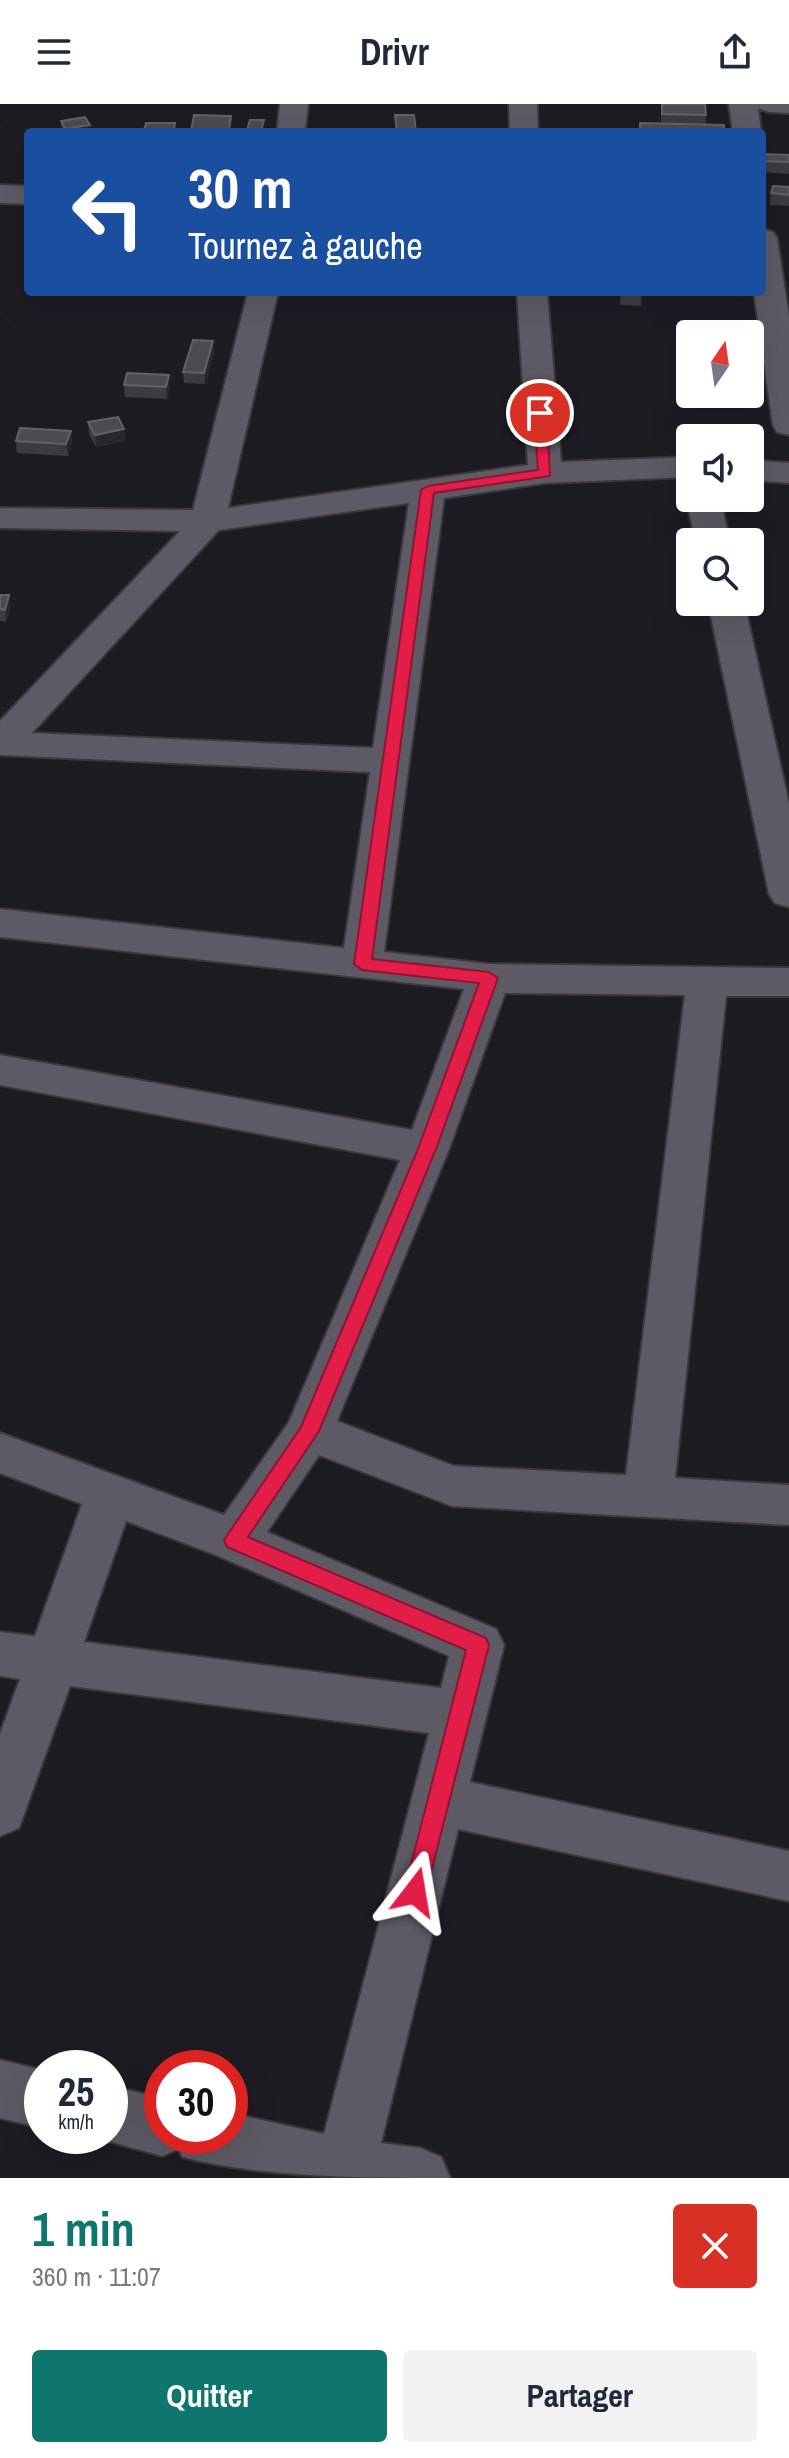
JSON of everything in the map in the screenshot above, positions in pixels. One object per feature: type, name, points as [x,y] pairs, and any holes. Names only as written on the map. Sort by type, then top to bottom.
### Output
[{"type":"street","points":[[291,128],[294,104]]},
{"type":"street","points":[[523,104],[524,128]]},
{"type":"street","points":[[743,104],[746,128]]},
{"type":"street","points":[[769,104],[789,105]]},
{"type":"street","points":[[0,194],[24,195]]},
{"type":"street","points":[[767,224],[789,425]]},
{"type":"street","points":[[0,743],[208,521],[262,296]]},
{"type":"street","points":[[532,296],[545,473]]},
{"type":"street","points":[[0,518],[208,521],[545,473],[676,468]]},
{"type":"street","points":[[764,471],[789,473]]},
{"type":"street","points":[[362,964],[428,490]]},
{"type":"street","points":[[729,616],[789,894]]},
{"type":"street","points":[[0,743],[390,761]]},
{"type":"street","points":[[0,923],[489,978],[789,982]]},
{"type":"street","points":[[234,1540],[309,1431],[427,1149],[489,978]]},
{"type":"street","points":[[648,1497],[707,981]]},
{"type":"street","points":[[0,1070],[427,1149]]},
{"type":"street","points":[[309,1431],[452,1486],[789,1505]]},
{"type":"street","points":[[0,1453],[234,1540],[478,1645],[343,2173]]},
{"type":"street","points":[[0,1811],[110,1494]]},
{"type":"street","points":[[0,1654],[461,1714]]},
{"type":"street","points":[[439,1800],[789,1876]]},
{"type":"street","points":[[0,2089],[24,2095]]},
{"type":"street","points":[[248,2148],[343,2173],[420,2178]]},
{"type":"building","points":[[662,104],[705,104],[706,115],[662,114]]},
{"type":"building","points":[[194,115],[231,116],[229,128],[192,128]]},
{"type":"building","points":[[395,115],[414,115],[416,128],[397,128]]},
{"type":"building","points":[[85,117],[90,125],[64,128],[61,121]]},
{"type":"building","points":[[250,120],[264,120],[262,128],[248,128]]},
{"type":"building","points":[[146,123],[175,123],[174,128],[145,128]]},
{"type":"building","points":[[640,123],[724,125],[724,128],[640,128]]},
{"type":"building","points":[[766,154],[789,155],[789,162],[766,161]]},
{"type":"building","points":[[773,186],[789,187],[789,195],[771,193]]},
{"type":"building","points":[[193,340],[213,341],[204,373],[183,372]]},
{"type":"building","points":[[127,373],[169,375],[166,387],[124,385]]},
{"type":"building","points":[[118,417],[124,429],[95,435],[88,422]]},
{"type":"building","points":[[20,428],[71,431],[66,444],[16,441]]},
{"type":"building","points":[[0,595],[9,595],[5,610],[0,609]]},
{"type":"route","points":[[415,1892],[478,1645],[234,1540],[309,1431],[427,1149],[489,978],[362,964],[428,490],[545,473],[540,413]]}]
